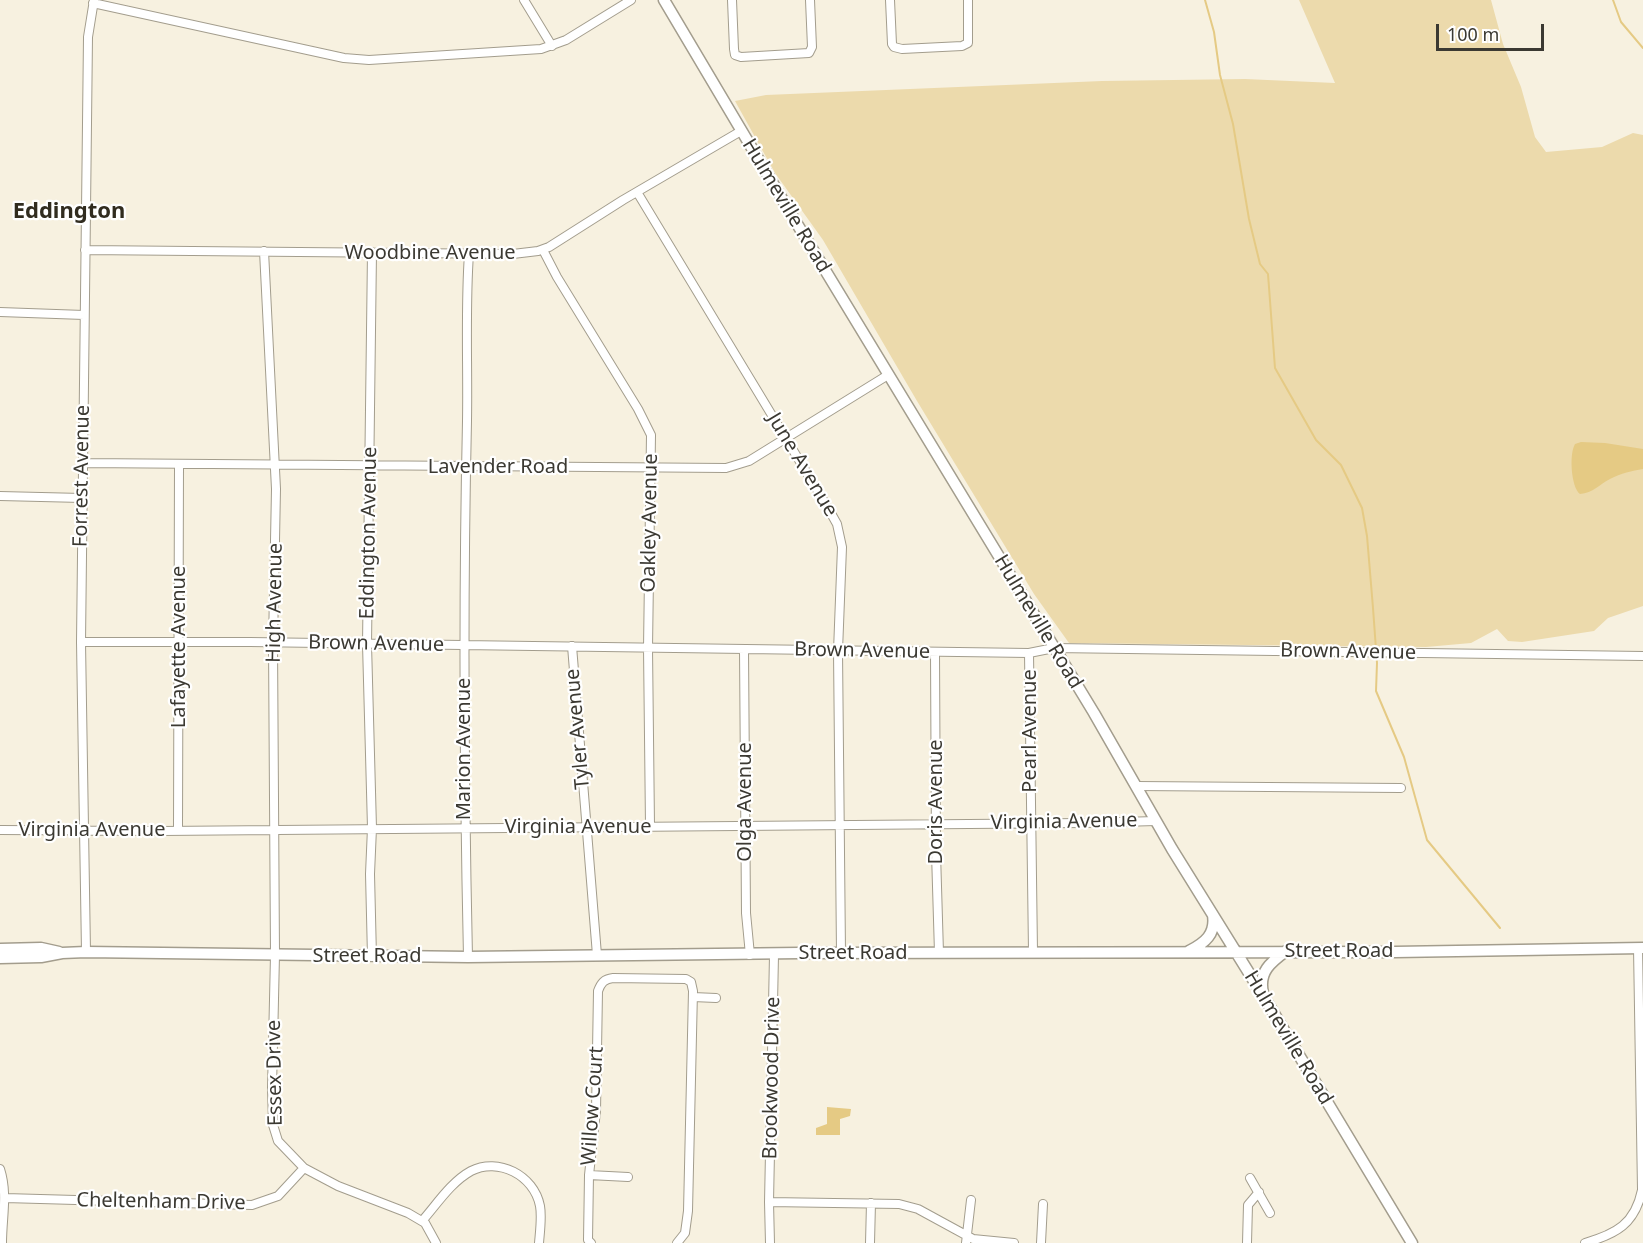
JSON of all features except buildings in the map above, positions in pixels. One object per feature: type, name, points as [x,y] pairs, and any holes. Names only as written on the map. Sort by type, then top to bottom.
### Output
[{"type":"main road","name":"Hulmeville Road","points":[[664,0],[1412,1243]]},
{"type":"main road","points":[[1187,951],[1208,939],[1214,927],[1213,915]]},
{"type":"main road","name":"Street Road","points":[[0,949],[42,948],[62,952],[468,957],[1187,951],[1395,952],[1641,948]]},
{"type":"main road","points":[[1264,996],[1261,983],[1265,971],[1286,951]]},
{"type":"main road","name":"Street Road","points":[[0,958],[41,957],[62,952]]},
{"type":"street","points":[[525,0],[552,46]]},
{"type":"street","points":[[93,1],[357,60],[530,51],[552,46],[631,0]]},
{"type":"street","points":[[732,0],[734,49],[735,55],[741,57],[809,53],[812,47],[810,0]]},
{"type":"street","points":[[890,0],[892,44],[902,49],[962,46],[968,43],[968,0]]},
{"type":"street","name":"Forrest Avenue","points":[[86,952],[81,642],[82,498],[88,37],[93,1]]},
{"type":"street","name":"Woodbine Avenue","points":[[85,250],[521,254],[543,250],[741,131]]},
{"type":"street","name":"June Avenue","points":[[637,192],[828,508],[840,533],[842,547],[838,651],[841,953]]},
{"type":"street","name":"Oakley Avenue","points":[[543,250],[651,435],[648,648],[650,826]]},
{"type":"street","name":"High Avenue","points":[[264,252],[276,518],[273,643],[275,955]]},
{"type":"street","name":"Eddington Avenue","points":[[372,252],[368,644],[372,957]]},
{"type":"street","name":"Marion Avenue","points":[[468,957],[464,645],[469,254]]},
{"type":"street","points":[[0,312],[84,315]]},
{"type":"street","name":"Lavender Road","points":[[83,463],[710,469],[732,467],[749,461],[888,375]]},
{"type":"street","name":"Lafayette Avenue","points":[[178,830],[179,464]]},
{"type":"street","points":[[0,496],[82,498]]},
{"type":"street","name":"Brown Avenue","points":[[81,642],[1029,653],[1054,648],[1643,656]]},
{"type":"street","name":"Tyler Avenue","points":[[572,646],[597,955]]},
{"type":"street","name":"Olga Avenue","points":[[744,650],[746,913],[750,955]]},
{"type":"street","name":"Doris Avenue","points":[[935,652],[935,824],[939,953]]},
{"type":"street","name":"Pearl Avenue","points":[[1029,653],[1033,952]]},
{"type":"street","name":"Virginia Avenue","points":[[1136,786],[1401,788]]},
{"type":"street","name":"Virginia Avenue","points":[[0,830],[746,826],[1156,821]]},
{"type":"street","points":[[1585,1243],[1610,1235],[1626,1223],[1637,1206],[1642,1190],[1641,948]]},
{"type":"street","name":"Essex Drive","points":[[275,955],[272,1088],[273,1125],[278,1141],[304,1168],[338,1186],[408,1213],[422,1221]]},
{"type":"street","name":"Brookwood Drive","points":[[770,1243],[774,955]]},
{"type":"street","name":"Willow Court","points":[[591,1243],[588,1240],[589,1175],[596,1111],[600,984],[606,979],[613,978],[686,979],[691,982],[693,997]]},
{"type":"street","points":[[677,1243],[686,1233],[688,1211],[693,997],[716,998]]},
{"type":"street","points":[[435,1243],[429,1229],[422,1221],[456,1181],[472,1171],[497,1165],[509,1169],[525,1180],[534,1192],[540,1205],[539,1243]]},
{"type":"street","name":"Cheltenham Drive","points":[[5,1198],[252,1205],[278,1196],[304,1168]]},
{"type":"street","points":[[0,1169],[5,1198],[2,1243]]},
{"type":"street","points":[[589,1175],[628,1177]]},
{"type":"street","points":[[1251,1178],[1270,1213]]},
{"type":"street","points":[[1247,1243],[1248,1204],[1259,1192]]},
{"type":"street","points":[[966,1239],[971,1200]]},
{"type":"street","points":[[769,1202],[899,1204],[918,1209],[966,1239],[1014,1243]]},
{"type":"street","points":[[870,1243],[871,1203]]},
{"type":"street","points":[[1041,1243],[1043,1204]]},
{"type":"shaded area","points":[[1299,0],[1491,0],[1503,44],[1521,87],[1535,137],[1546,152],[1602,147],[1633,133],[1643,135],[1643,606],[1608,618],[1594,631],[1522,642],[1508,641],[1497,629],[1471,643],[1426,647],[1069,643],[1034,594],[823,240],[775,173],[735,101],[766,95],[1102,81],[1245,79],[1335,83]]},
{"type":"shaded area","points":[[1581,442],[1643,449],[1643,469],[1618,475],[1593,490],[1580,494],[1573,478],[1572,462],[1575,444]]},
{"type":"shaded area","points":[[827,1107],[851,1109],[850,1116],[840,1119],[840,1135],[816,1135],[816,1128],[827,1124]]},
{"type":"waterway","points":[[1205,0],[1214,32],[1220,75],[1233,124],[1249,219],[1260,264],[1268,274],[1275,368],[1316,440],[1341,465],[1362,508],[1367,536],[1373,608],[1377,663],[1376,691],[1404,757],[1427,840],[1500,928]]},
{"type":"waterway","points":[[1613,0],[1621,22],[1643,48]]},
{"type":"district","name":"Eddington","points":[[69,212]]}]
